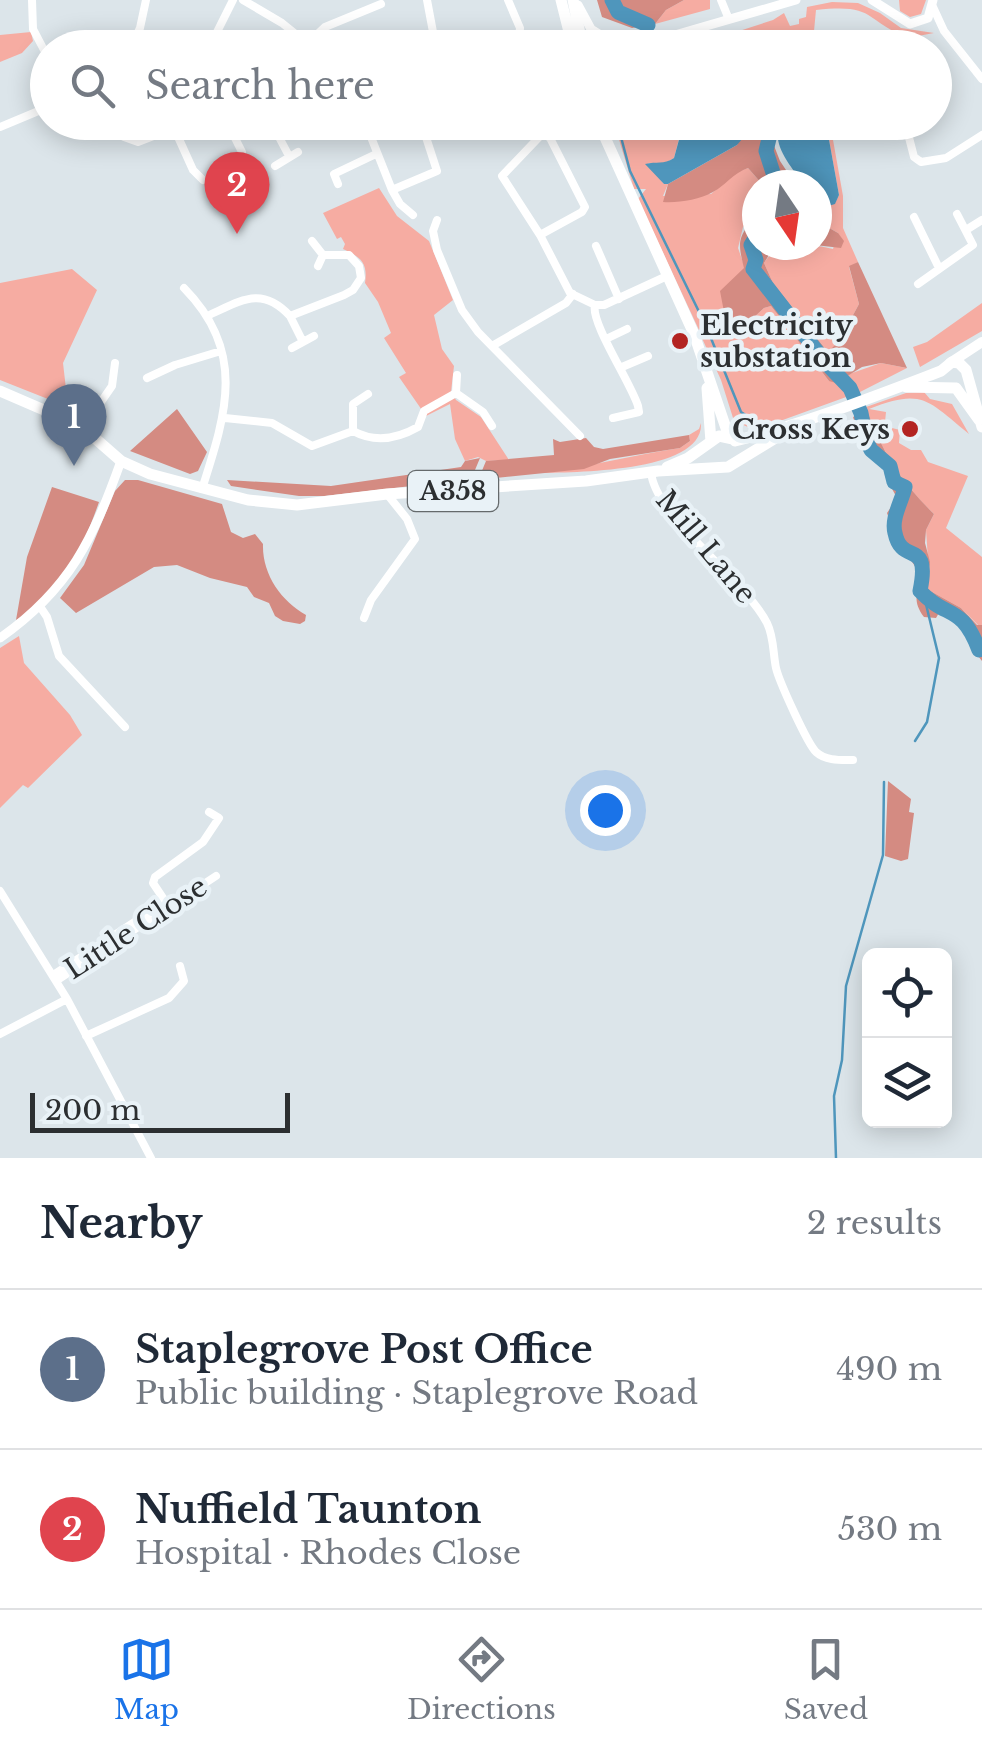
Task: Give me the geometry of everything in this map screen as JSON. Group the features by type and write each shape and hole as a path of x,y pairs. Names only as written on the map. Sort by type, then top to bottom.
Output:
{"main road":[{"path":"561,0 568,30"},
{"path":"575,0 582,30"},
{"path":"606,140 694,334 706,379 740,450 738,460"},
{"path":"610,140 614,158"},
{"path":"981,343 945,367 942,380 981,423"},
{"path":"951,387 966,374 981,343"},
{"path":"945,367 959,363 981,423"},
{"name":"A358","path":"655,471 719,436 732,439 795,426 945,367"},
{"path":"706,379 708,457 716,466"},
{"name":"A358","path":"902,387 951,387"},
{"name":"A358","path":"0,390 83,428 121,461 202,490 296,505 388,494 586,481 655,471 728,468 795,426"}],"street":[{"path":"32,0 34,30"},
{"path":"139,30 146,0"},
{"path":"218,30 233,0"},
{"path":"243,0 288,30"},
{"path":"508,0 518,30"},
{"path":"575,0 592,30"},
{"path":"722,0 728,18"},
{"path":"686,30 796,0"},
{"path":"872,0 903,22 923,22 942,30"},
{"path":"891,0 894,13"},
{"path":"923,22 933,3"},
{"path":"933,3 944,30"},
{"path":"322,30 382,4"},
{"path":"432,4 434,30"},
{"path":"371,8 375,18"},
{"path":"518,22 528,18"},
{"path":"952,40 981,74"},
{"path":"0,127 30,114"},
{"path":"910,140 914,156 921,162 946,158 982,134"},
{"path":"179,140 193,170 203,180"},
{"path":"236,140 242,152"},
{"path":"274,166 293,154 283,140"},
{"path":"371,140 392,190 413,215"},
{"path":"392,190 438,171 430,140"},
{"path":"533,140 502,176 573,294 595,305 619,299 667,276"},
{"path":"540,235 586,207 551,140"},
{"path":"338,184 332,170 376,154"},
{"path":"184,176 193,170"},
{"path":"918,284 971,248 972,241 957,214"},
{"path":"914,217 939,268"},
{"path":"437,220 433,231 449,286 462,310 580,436"},
{"path":"966,230 982,220"},
{"path":"312,241 323,255"},
{"path":"596,246 619,299"},
{"path":"318,266 323,255"},
{"path":"290,316 344,295 357,285 362,274 355,260 349,255 323,255"},
{"path":"184,288 208,316 228,381 225,418 202,490"},
{"path":"492,346 566,303 573,294"},
{"path":"208,316 264,297 290,316 303,342"},
{"path":"595,305 594,318 622,368 639,412"},
{"path":"606,339 627,328"},
{"path":"292,348 314,336"},
{"path":"147,378 221,350"},
{"path":"622,368 648,356"},
{"path":"83,428 112,386 115,363"},
{"path":"166,368 172,378"},
{"path":"456,393 457,375"},
{"path":"225,418 272,423 312,446 353,431 377,438 408,433 418,427 424,411 456,393"},
{"path":"456,393 483,412 492,426"},
{"path":"353,431 349,402 368,394"},
{"path":"483,412 493,406"},
{"path":"614,418 652,412"},
{"path":"562,437 571,429"},
{"path":"0,638 41,608 73,570 121,461"},
{"name":"Mill Lane","path":"655,471 654,486 673,513 736,581 768,626 777,673 816,752 829,759 852,760"},
{"path":"364,618 371,600 415,540 407,519 388,494"},
{"path":"41,608 51,626 58,656 125,727"},
{"path":"54,978 162,904 154,877 203,842 219,818 209,812"},
{"name":"Little Close","path":"54,978 216,876"},
{"path":"0,892 67,998 152,1158"},
{"path":"86,1036 170,998 184,981 180,966"},
{"path":"0,1034 67,998"}],"shaded area":[{"path":"597,0 684,0 666,10 655,24 632,28 602,17"},
{"path":"684,0 710,0 710,9 655,24 666,10"},
{"path":"899,0 926,0 921,14 910,17 900,11"},
{"path":"832,2 858,3 901,28 914,30 891,30 859,11 835,9 816,10 814,30 742,30 784,13 790,26 799,24 799,19 806,17 807,7"},
{"path":"30,32 30,44 22,53 0,62 0,35"},
{"path":"619,140 679,140 674,158 664,164 648,163 668,184 663,196 711,194 742,170 742,231 738,248 745,268 751,320 771,306 829,381 881,363 907,368 860,392 755,430 734,421 701,336 705,330 699,330 638,199 646,189 634,189"},
{"path":"740,140 772,140 786,170 748,168 707,195 675,202 663,202 668,184"},
{"path":"829,140 833,140 843,196 843,228 858,262 849,267 859,304 829,353 773,283 764,263 832,260 838,233 832,230 839,195"},
{"path":"379,188 397,216 429,241 453,300 434,315 442,349 454,366 451,392 481,417 509,460 486,461 478,457 465,461 455,439 450,404 426,416 399,377 406,373 384,338 391,333 365,283 364,266 359,258 343,249 345,244 341,237 337,239 323,213"},
{"path":"832,230 844,241 841,248 832,247"},
{"path":"742,260 766,260 773,283 828,352 839,341 859,304 849,266 858,262 907,368 881,363 862,367 836,383 829,381 771,306 751,320 734,325 725,317 720,291 744,268"},
{"path":"72,269 97,290 63,363 66,389 58,403 0,380 0,283"},
{"path":"982,303 982,331 920,367 913,347 927,342"},
{"path":"924,392 930,399 952,404 969,434 924,401 902,399 869,409 886,412 885,422 900,430 899,443 911,450 921,450 928,462 968,476 946,528 982,557 982,625 925,588 929,574 926,530 934,514 893,465 866,407 906,393"},
{"path":"177,409 207,452 198,471 190,474 130,451"},
{"path":"867,410 894,466 934,514 926,530 930,562 925,588 982,625 982,661 962,626 940,611 936,618 924,617 920,610 917,571 897,544 887,513 897,498 885,476 884,465 865,443 853,417"},
{"path":"701,423 696,439 682,452 660,461 605,470 537,473 680,448 690,441 689,435"},
{"path":"689,435 690,441 680,448 610,459 584,469 467,481 481,473 486,461 554,455 553,439 560,442 586,438 594,447 603,449"},
{"path":"480,458 475,470 455,481 324,496 231,486 227,480 331,486 461,467 465,461"},
{"path":"125,480 138,480 222,504 231,532 243,538 255,534 263,544 266,566 275,586 306,615 305,621 283,621 275,616 269,603 254,597 247,587 177,565 154,567 76,613 60,598 84,565 115,491"},
{"path":"52,487 99,502 78,553 58,585 32,611 16,620 27,557"},
{"path":"19,636 24,663 70,715 82,735 28,788 23,785 0,808 0,648"},
{"path":"888,781 911,799 909,812 914,813 908,859 901,861 885,856"}],"water":[{"path":"679,140 741,140 668,184 645,164 674,158"},
{"path":"778,140 829,140 839,195 835,204 832,205 832,170 793,170"}],"waterway":[{"path":"612,0 618,12 648,25"},
{"path":"622,140 630,171 706,326 741,412 764,427"},
{"path":"769,140 766,151 772,170"},
{"path":"756,260 753,269 850,388 871,450 890,466 894,482 905,487 894,527 903,549 922,564 920,591 960,618 979,650 982,649"},
{"path":"915,741 927,722 939,658 924,596"},
{"path":"836,1158 834,1096 842,1060 846,986 883,855 884,782"}],"place":[{"name":"Nuffield Taunton","path":"237,234"},
{"name":"Electricity substation","path":"680,341"},
{"name":"Cross Keys","path":"910,429"},
{"name":"Staplegrove Post Office","path":"74,466"}]}
